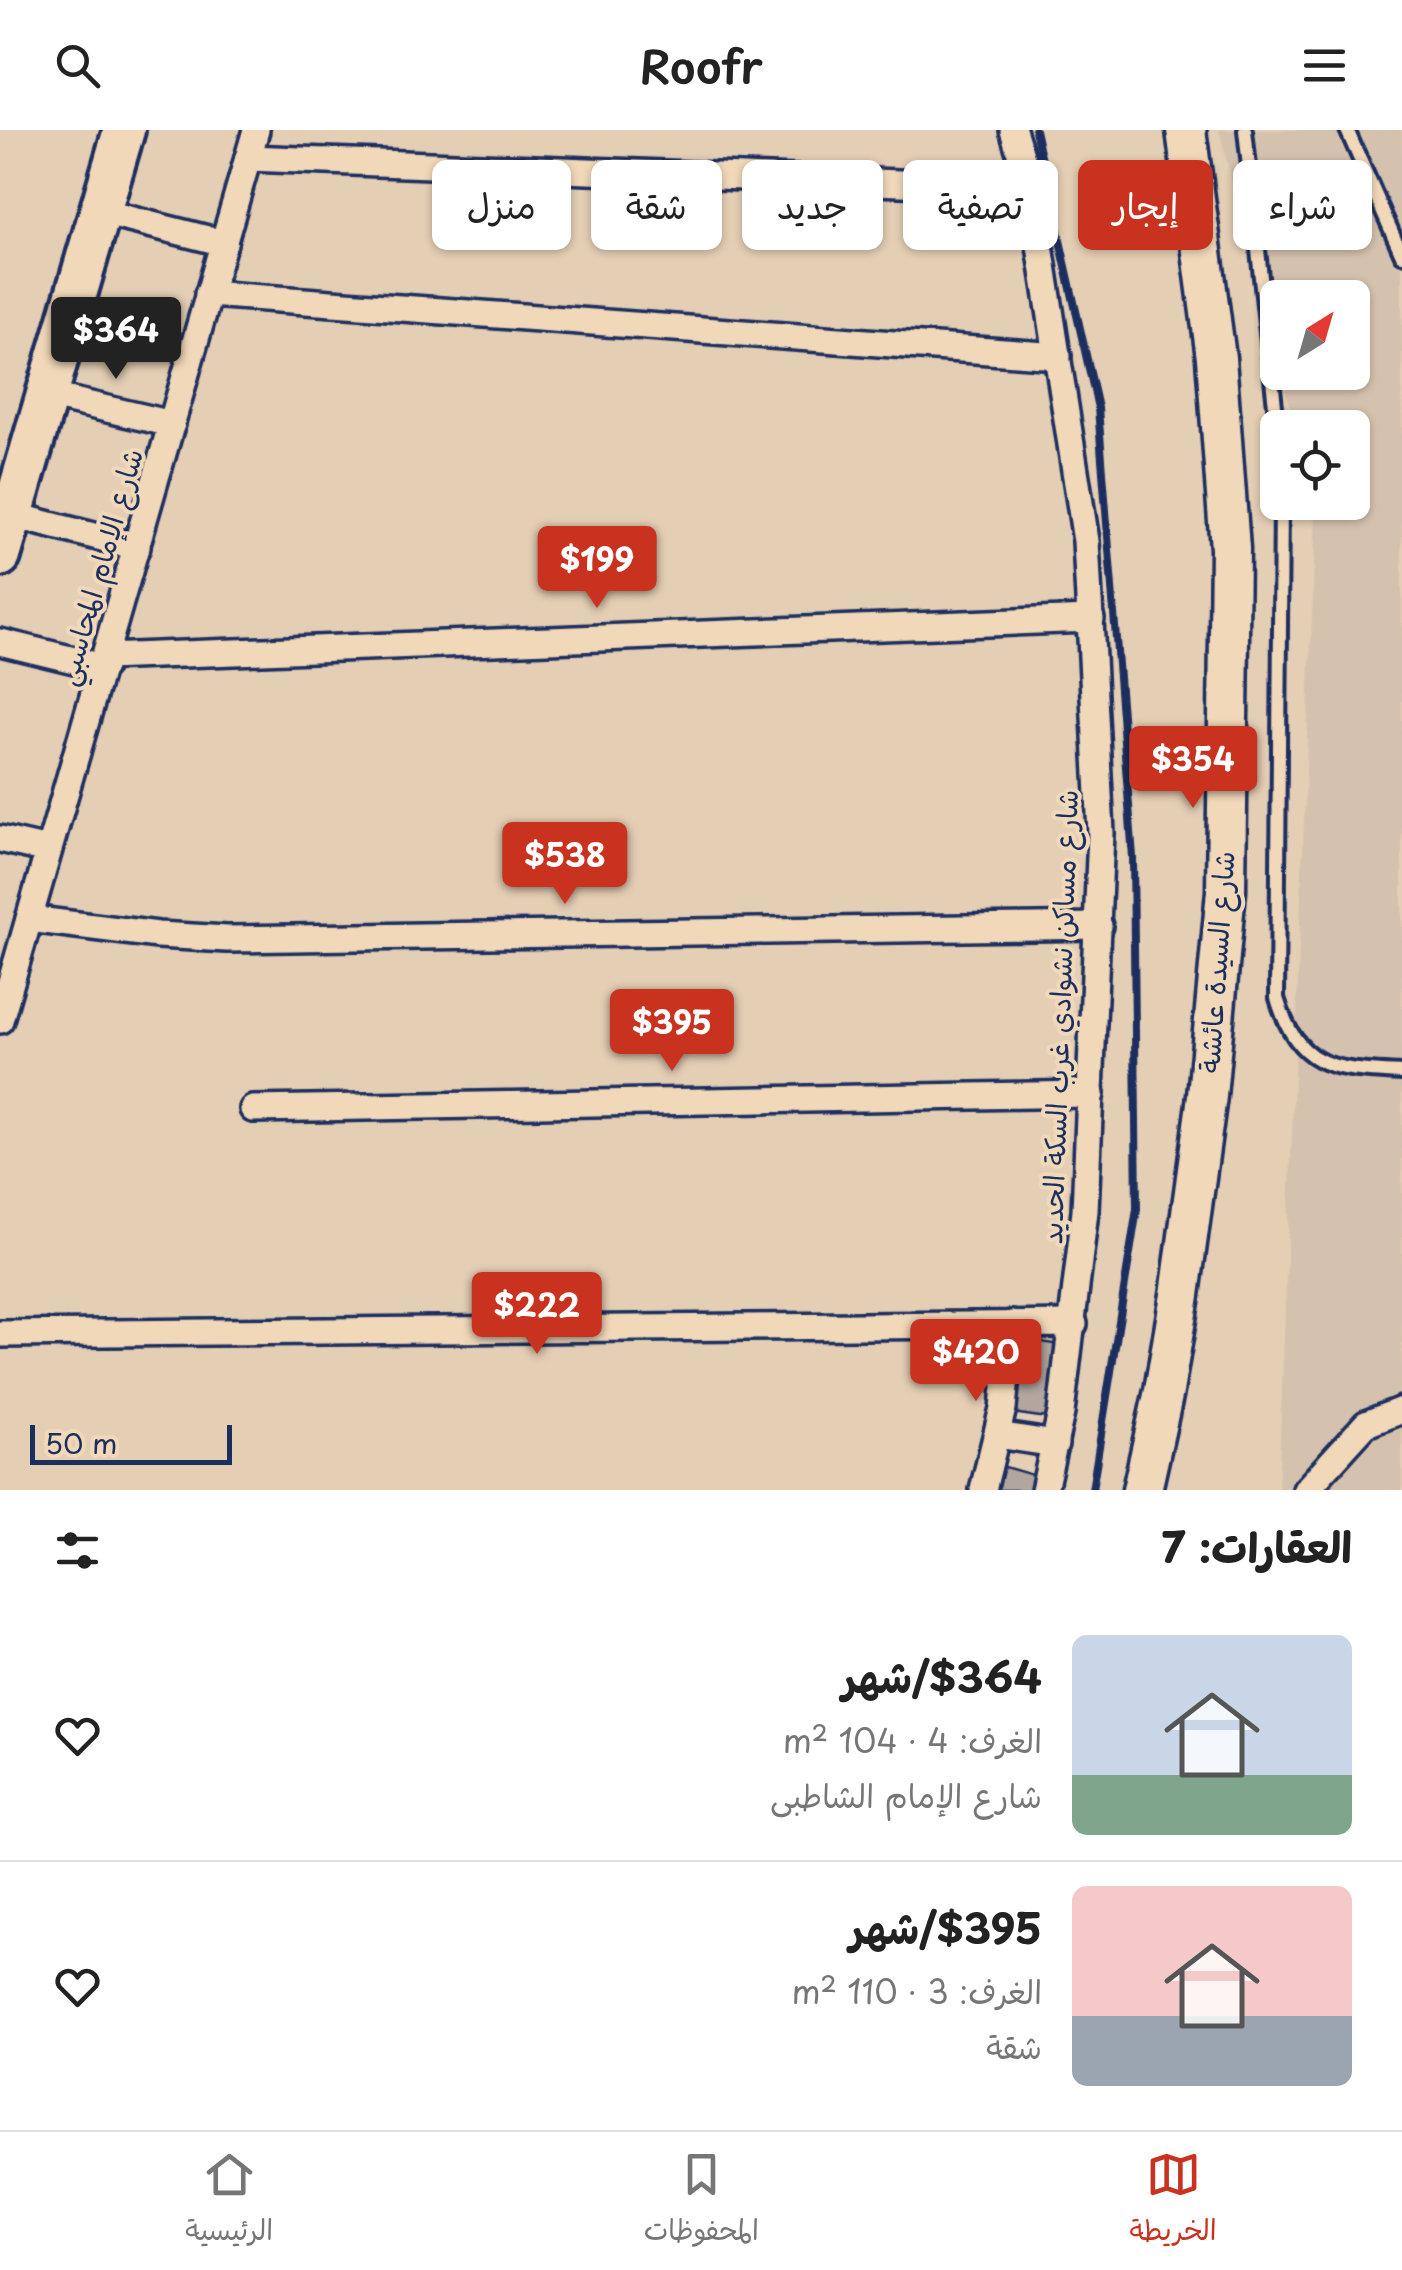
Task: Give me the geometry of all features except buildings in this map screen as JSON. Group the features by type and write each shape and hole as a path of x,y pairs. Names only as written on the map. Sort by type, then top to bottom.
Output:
{"main road":[{"path":"0,556 124,130"}],"street":[{"name":"شارع الإمام المحاسبي","path":"0,1020 256,130"},
{"name":"شارع مساكن نشوادي غرب السكة الحديد","path":"1014,130 1023,160"},
{"name":"شارع السيدة عائشة","path":"1142,1490 1180,1295 1207,1096 1226,891 1230,549 1216,358 1196,183 1186,130"},
{"path":"248,158 903,183"},
{"path":"101,212 224,243"},
{"name":"شارع مساكن نشوادي غرب السكة الحديد","path":"1041,250 1086,541 1102,833 1085,1211 1074,1324 1044,1490"},
{"path":"208,294 1058,356"},
{"path":"48,395 172,424"},
{"path":"12,515 137,547"},
{"path":"0,642 104,662 1091,619"},
{"path":"0,840 48,850"},
{"path":"29,919 227,939 1099,926"},
{"path":"254,1108 1090,1094"},
{"path":"982,1490 1008,1376 1011,1324"},
{"path":"0,1334 1074,1324"},
{"path":"1306,1490 1366,1424 1402,1410"},
{"path":"997,1435 1055,1444"}],"lane":[{"path":"1245,130 1275,410"},
{"path":"1347,130 1402,255"},
{"path":"1281,520 1277,998 1286,1028 1304,1050 1324,1064 1402,1074"}],"shaded area":[{"path":"1219,130 1402,130 1402,1490 1278,1490 1316,520 1370,520 1370,410 1291,410 1285,390 1370,390 1370,280 1260,280 1260,293 1249,250 1372,250 1372,160 1233,160 1233,186"}],"railway":[{"path":"1035,130 1098,408 1133,857 1137,1209 1092,1490"}]}
